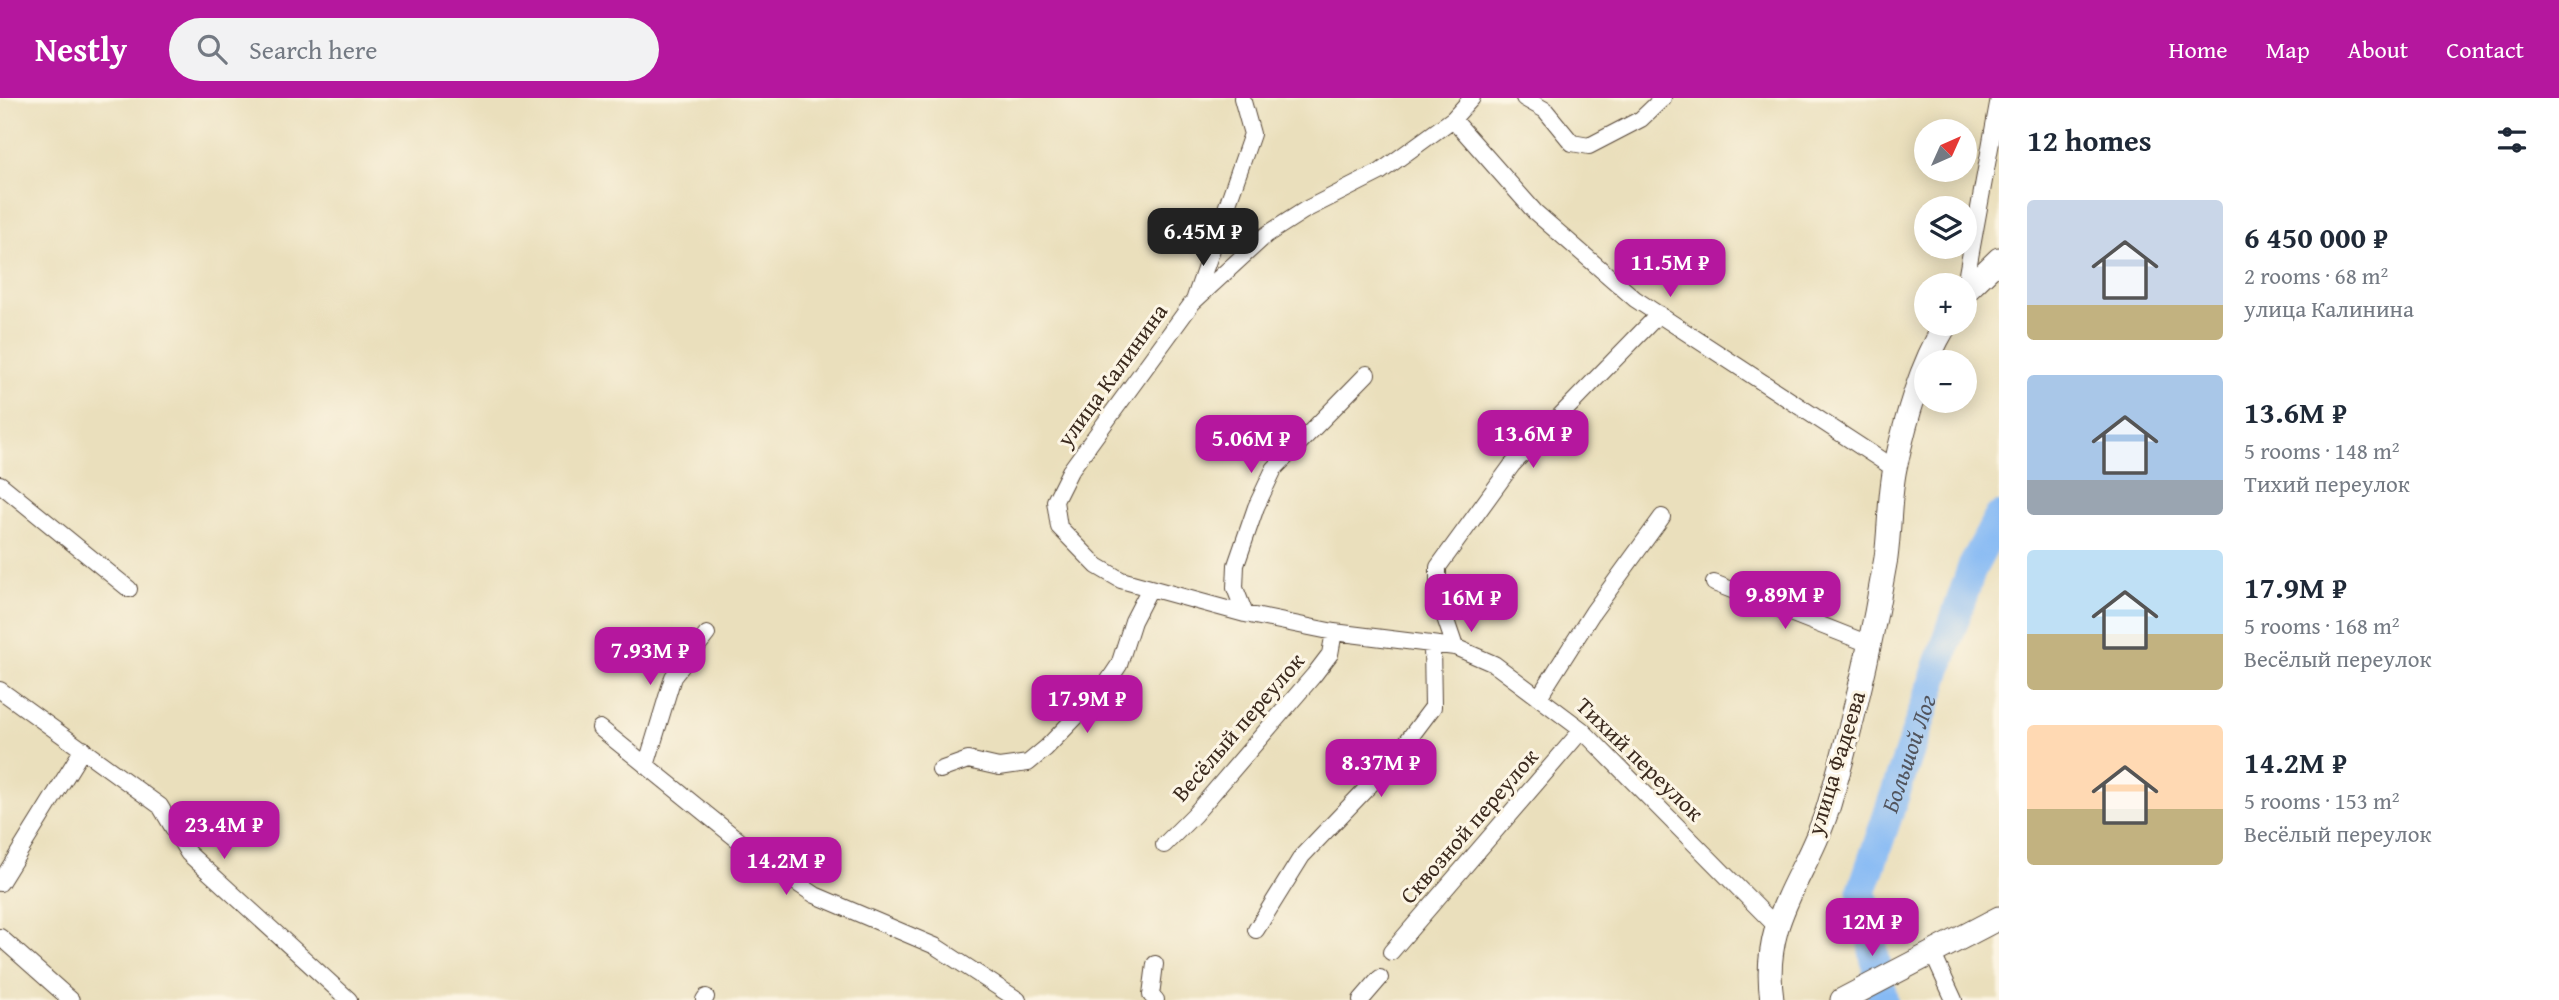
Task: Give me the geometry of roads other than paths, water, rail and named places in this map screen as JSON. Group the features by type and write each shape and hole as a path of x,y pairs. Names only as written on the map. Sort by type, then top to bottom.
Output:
{"street":[{"path":"1193,302 1252,134 1242,98"},
{"name":"улица Калинина","path":"1059,527 1055,501 1070,471 1193,302 1266,235 1306,210 1380,172 1453,119 1472,98"},
{"path":"1524,98 1545,110 1572,143 1589,146 1641,119 1664,98"},
{"path":"1967,273 1999,98"},
{"path":"1453,119 1535,212 1585,258 1659,314 1895,469"},
{"path":"1977,280 1999,259"},
{"path":"1455,648 1438,597 1438,567 1512,465 1659,314"},
{"name":"улица Фадеева","path":"1772,1000 1768,961 1776,926 1827,812 1851,730 1886,557 1895,469 1927,355 1939,336"},
{"path":"1245,614 1235,588 1236,565 1256,507 1274,469 1367,374"},
{"path":"0,484 129,589"},
{"path":"1539,697 1593,612 1662,517"},
{"name":"Тихий переулок","path":"1059,527 1097,566 1149,590 1245,614 1334,632 1455,648 1494,664 1582,730 1776,926"},
{"path":"1714,583 1868,645"},
{"path":"940,770 968,760 999,767 1027,762 1046,748 1103,689 1119,665 1133,621 1149,590"},
{"name":"Весёлый переулок","path":"1164,845 1194,815 1307,685 1330,654 1334,632"},
{"path":"646,766 673,677 707,634"},
{"path":"1256,930 1302,856 1390,764 1433,707 1432,645"},
{"path":"0,691 160,806 188,853 349,1000"},
{"path":"600,729 764,861 815,895 936,946 1018,1000"},
{"name":"Сквозной переулок","path":"1391,952 1582,730"},
{"path":"0,883 83,749"},
{"path":"1846,997 1999,918"},
{"path":"0,937 71,1000"},
{"path":"1922,957 1954,1000"},
{"path":"1155,964 1151,995 1156,1000"},
{"path":"1361,1000 1380,978"}],"waterway":[{"name":"Большой Лог","path":"1883,1000 1862,891 1972,568 1999,517"}]}
